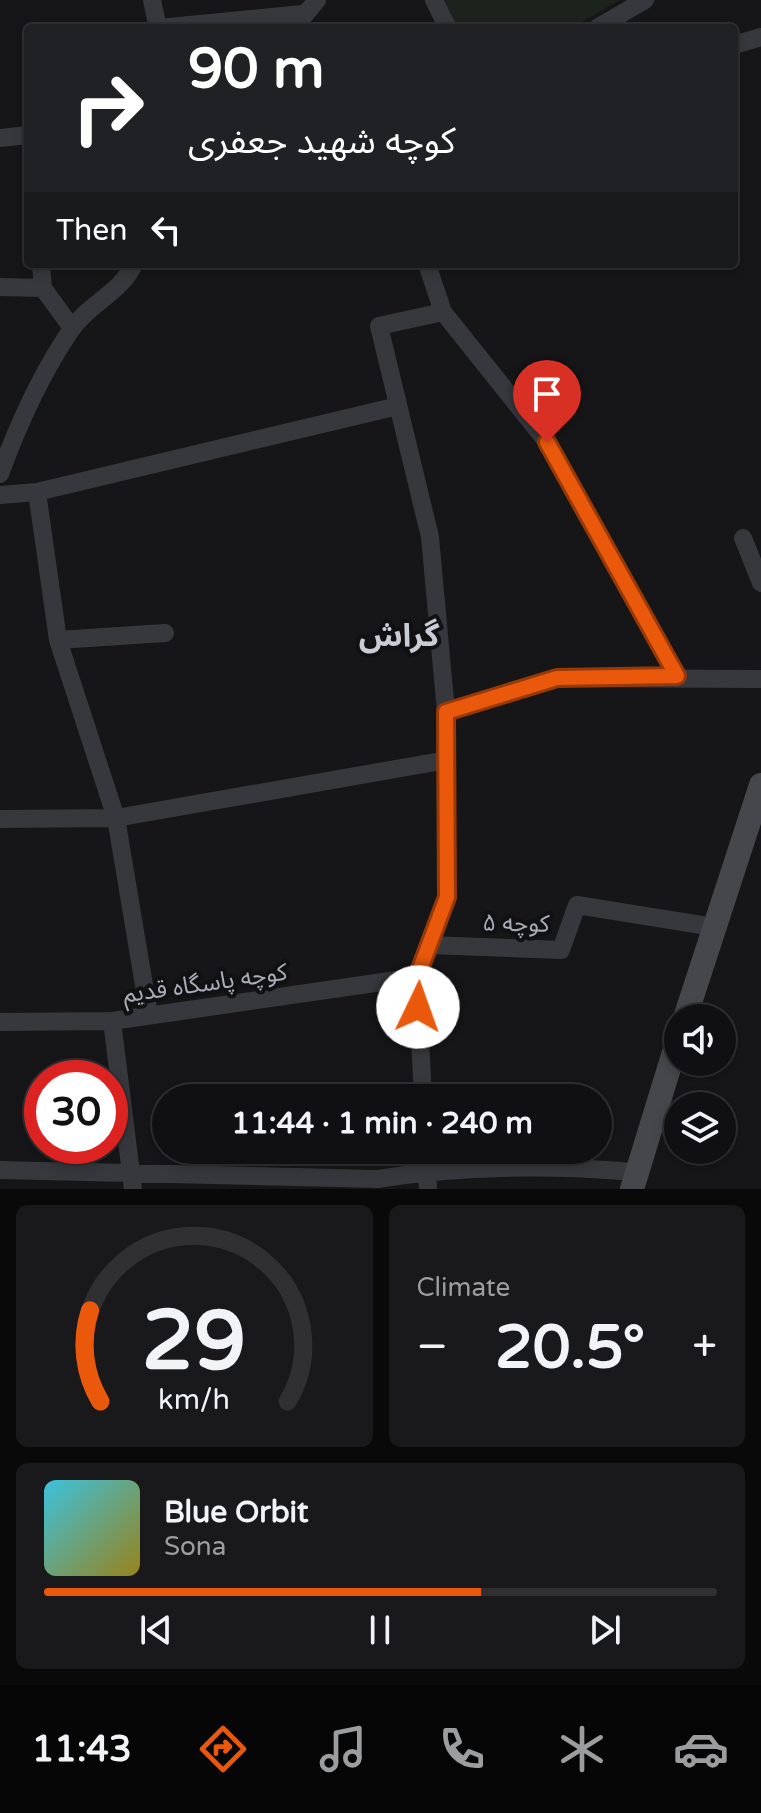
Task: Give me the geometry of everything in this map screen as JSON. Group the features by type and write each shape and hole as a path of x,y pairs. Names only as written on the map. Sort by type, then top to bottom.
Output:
{"street":[{"path":"152,0 158,24"},
{"path":"238,24 298,21 317,0"},
{"path":"434,0 446,24"},
{"path":"604,24 645,0"},
{"path":"738,44 761,37"},
{"path":"0,138 24,135"},
{"path":"41,268 43,288 72,328"},
{"path":"0,474 8,432 72,328 127,278 132,268"},
{"path":"428,268 443,312 547,442 677,676"},
{"path":"0,287 43,288"},
{"path":"422,1084 417,977 447,897 446,712 430,537 379,326 443,312"},
{"path":"0,495 37,492 398,406"},
{"path":"37,492 58,640 116,818 149,1015"},
{"path":"743,538 761,583"},
{"path":"58,640 165,633"},
{"path":"446,712 557,678 677,676 761,679"},
{"path":"0,819 116,818 447,760"},
{"path":"689,1004 714,927 756,820 761,785"},
{"name":"کوچه ۵","path":"429,945 561,950 577,905 714,927"},
{"name":"کوچه پاسگاه قدیم","path":"0,1022 112,1021 417,977"},
{"path":"112,1021 133,1181"},
{"path":"0,1170 133,1181 373,1184 561,1166 634,1180 666,1076"}],"shaded area":[{"path":"445,0 620,0 578,24 456,24"}],"district":[{"name":"گراش","path":"399,635"}],"route":[{"path":"418,1007 417,977 447,897 446,712 557,678 677,676 547,442"}]}
